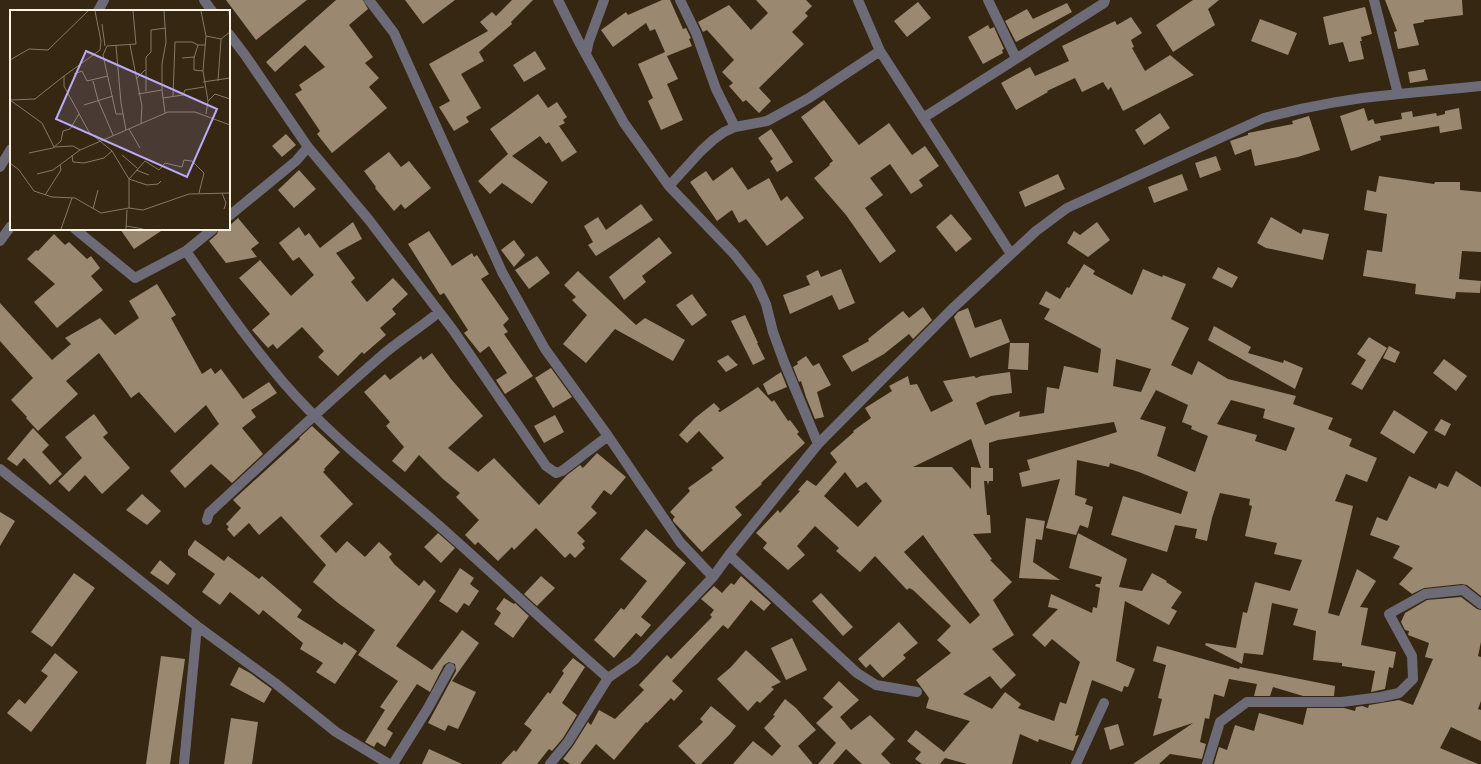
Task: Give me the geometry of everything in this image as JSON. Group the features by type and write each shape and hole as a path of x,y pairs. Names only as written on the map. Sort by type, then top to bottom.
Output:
{"street":[{"path":"99,10 104,0"},
{"path":"204,0 211,10"},
{"path":"369,0 394,33 502,272 545,348 608,436 680,542 713,577"},
{"path":"558,0 624,123 669,186 734,254 756,282 766,304 773,332 784,362 818,444"},
{"path":"586,54 589,41 604,0"},
{"path":"680,0 696,33 716,89 735,127"},
{"path":"858,0 880,51 1011,254"},
{"path":"988,0 1016,58"},
{"path":"923,118 1104,2 1104,0"},
{"path":"1374,0 1398,94"},
{"path":"230,35 308,147 369,220 439,312 546,466 551,471 556,473 562,471 608,436"},
{"path":"669,186 713,140 724,132 735,127 767,121 809,98 880,51"},
{"path":"550,764 568,742 608,678 634,660 713,577 818,444 952,309 1036,231 1067,208 1264,118 1330,104 1398,94 1481,86"},
{"path":"230,215 296,161 308,147"},
{"path":"0,167 10,151"},
{"path":"0,241 10,227"},
{"path":"76,230 135,278 186,251 211,230"},
{"path":"186,251 245,334 284,383 314,416 444,530 514,595 608,678"},
{"path":"207,520 209,514 314,416 381,357 439,312"},
{"path":"0,469 197,626 275,683 336,732 389,764"},
{"path":"729,555 856,673 876,685 917,692"},
{"path":"1206,764 1220,722 1246,702 1342,702 1381,697 1398,693 1413,679 1412,656 1389,614 1425,594 1462,590 1481,604"},
{"path":"184,764 197,626"},
{"path":"393,764 428,708 450,668"},
{"path":"1076,764 1104,703"}],"building":[{"path":"226,0 307,0 256,40"},
{"path":"336,0 363,0 368,9 349,25 373,57 365,63 379,78 369,87 387,108 332,153 317,134 320,131 295,94 302,90 299,85 325,67 305,45 275,72 266,62"},
{"path":"405,0 455,0 423,24"},
{"path":"512,0 533,0 511,22 512,24 479,52 484,61 461,74 481,108 466,117 469,122 454,131 439,107 450,101 429,64 488,31 480,22 492,12 496,16"},
{"path":"662,0 670,0 683,29 686,28 691,38 689,39 692,46 667,56 678,79 667,84 683,120 661,130 648,101 653,98 638,64 665,52 655,29 650,31 646,23 613,47 601,30 626,12 628,15"},
{"path":"756,0 806,0 812,6 805,13 808,16 792,32 804,44 759,88 771,101 759,113 746,100 743,102 729,86 733,83 722,72 734,60 707,30 703,32 698,22 729,5 751,30 768,13"},
{"path":"1193,0 1219,0 1208,9 1215,25 1173,52 1156,25"},
{"path":"1385,0 1462,0 1463,15 1424,20 1424,22 1413,24 1419,45 1398,49 1394,32 1397,31"},
{"path":"918,2 931,18 907,37 894,21"},
{"path":"1067,3 1072,12 1016,42 1005,21 1027,9 1033,19"},
{"path":"1365,7 1372,34 1361,37 1362,41 1360,41 1364,59 1349,62 1343,42 1329,45 1323,17"},
{"path":"1131,17 1142,33 1131,40 1134,47 1132,48 1145,71 1170,55 1194,75 1123,111 1111,87 1108,90 1103,82 1082,92 1075,78 1047,91 1048,92 1016,110 1001,83 1030,67 1035,76 1069,61 1062,46 1115,21 1117,25"},
{"path":"1260,19 1297,33 1288,55 1251,41"},
{"path":"988,25 990,29 994,27 1004,49 1002,50 1003,53 983,64 968,37"},
{"path":"535,51 546,69 524,82 513,65"},
{"path":"1425,69 1428,80 1410,83 1408,72"},
{"path":"538,94 548,108 557,102 567,117 563,120 565,123 559,126 577,152 562,162 549,142 546,144 540,136 512,156 548,182 532,204 502,183 490,194 478,181 508,154 490,129"},
{"path":"824,100 859,145 889,123 912,155 925,146 939,166 919,180 923,186 911,194 890,164 870,178 883,195 865,208 896,251 880,263 846,215 814,178 833,161 801,117"},
{"path":"1364,108 1368,121 1373,119 1375,124 1402,119 1401,113 1412,111 1413,117 1436,113 1437,116 1445,114 1445,111 1459,108 1462,129 1440,133 1439,126 1380,136 1381,140 1351,151 1340,116"},
{"path":"1160,113 1170,128 1144,145 1135,130"},
{"path":"1309,116 1320,150 1298,157 1255,166 1251,149 1235,155 1230,141 1248,135 1248,133 1293,124 1292,121"},
{"path":"771,129 793,162 777,172 770,161 773,159 758,138"},
{"path":"286,134 296,145 282,157 272,146"},
{"path":"389,152 401,167 409,161 431,188 405,209 401,204 394,211 375,188 376,187 364,171"},
{"path":"1216,156 1221,170 1200,178 1195,163"},
{"path":"732,167 748,190 769,178 781,201 787,196 804,218 767,246 746,219 739,223 732,210 717,221 690,182 706,171 713,181"},
{"path":"299,170 316,189 294,208 278,190"},
{"path":"1058,174 1065,189 1025,207 1019,192"},
{"path":"1182,174 1188,190 1154,203 1148,187"},
{"path":"1379,176 1434,184 1435,182 1460,182 1460,190 1481,192 1481,252 1462,251 1459,279 1481,281 1480,293 1456,292 1455,299 1415,294 1416,284 1363,276 1367,250 1382,252 1387,214 1364,210 1367,190 1376,192"},
{"path":"641,204 653,220 596,256 588,245 593,242 584,226 598,217 606,230"},
{"path":"951,214 972,239 956,252 936,227"},
{"path":"1271,217 1301,234 1303,229 1329,234 1323,260 1266,248 1257,243"},
{"path":"238,218 259,243 251,249 257,257 226,263 209,241 217,234 219,230 230,230 230,225"},
{"path":"353,222 362,239 336,253 355,278 351,282 367,302 393,278 408,294 392,309 396,314 380,328 386,335 364,354 362,352 338,376 318,357 324,351 302,327 277,349 273,344 268,348 252,330 270,314 239,278 260,260 291,296 314,275 299,257 293,261 279,243 299,227 305,236 309,233 320,248"},
{"path":"1097,222 1110,240 1088,257 1067,243 1074,231 1080,235"},
{"path":"121,230 162,230 134,249"},
{"path":"429,231 452,266 472,253 474,257 477,255 489,274 481,279 509,319 503,325 508,332 504,334 533,376 505,394 496,380 507,373 489,346 480,353 464,333 468,330 444,293 440,295 408,244"},
{"path":"54,234 65,245 69,242 87,259 91,256 100,268 91,276 103,290 57,328 34,302 55,284 27,259 36,250 38,251"},
{"path":"659,237 672,253 642,276 646,282 624,300 609,277"},
{"path":"514,240 525,255 514,267 501,250"},
{"path":"537,256 550,273 529,289 515,270"},
{"path":"1084,264 1095,271 1093,274 1132,295 1143,269 1162,277 1163,275 1186,284 1171,319 1189,328 1171,365 1192,375 1198,361 1228,379 1296,396 1293,404 1333,418 1328,429 1352,439 1349,446 1377,458 1367,482 1346,474 1335,501 1353,506 1328,613 1339,616 1357,569 1376,581 1360,607 1368,608 1361,645 1396,652 1393,668 1389,667 1385,689 1371,692 1375,671 1342,666 1342,663 1313,660 1316,631 1293,625 1298,609 1272,603 1263,655 1244,653 1242,664 1205,645 1206,643 1236,648 1243,612 1247,613 1255,582 1290,591 1302,560 1274,554 1277,543 1245,536 1252,506 1249,505 1250,499 1220,493 1207,541 1195,538 1197,529 1175,525 1167,552 1111,535 1123,496 1181,514 1188,492 1139,472 1110,463 1109,467 1077,460 1075,495 1087,499 1085,504 1093,507 1088,528 1080,525 1076,535 1046,528 1060,479 1022,487 1019,473 1030,470 1027,460 1117,432 1114,422 998,440 989,443 989,468 993,468 993,481 989,481 988,485 987,481 984,481 987,515 990,515 991,533 973,534 992,559 990,560 1012,582 993,600 1014,635 992,649 1016,675 1001,689 990,676 963,694 992,709 1005,692 1021,704 1018,708 1054,721 1060,702 1066,704 1080,662 1052,639 1045,647 1032,635 1058,609 1048,607 1051,594 1092,613 1093,607 1097,608 1100,588 1095,586 1096,584 1100,584 1102,577 1069,568 1078,533 1127,559 1119,587 1142,591 1152,573 1167,581 1166,582 1182,592 1171,608 1177,611 1169,625 1125,601 1116,661 1135,669 1128,687 1124,686 1122,692 1092,680 1075,736 1079,735 1073,751 1039,739 1038,742 1020,734 1012,764 967,764 945,758 940,764 922,764 915,759 921,752 907,741 916,730 944,752 970,721 926,708 929,698 916,680 951,653 937,640 951,626 913,590 909,588 907,590 875,556 860,572 836,551 839,548 815,526 797,546 805,555 788,570 763,548 767,543 756,533 778,510 780,513 800,491 798,490 807,480 816,486 837,462 830,453 854,432 853,431 871,418 865,408 892,391 889,386 908,376 910,385 917,384 931,412 953,401 943,381 974,376 976,378 1010,372 1012,393 991,396 976,403 985,425 1020,411 1019,417 1044,413 1047,387 1059,389 1064,366 1098,373 1101,349 1044,319 1050,309 1039,304 1046,291 1060,299 1067,287 1069,288","holes":["1116,359 1151,369 1141,392 1113,386","1156,390 1188,405 1182,422 1192,426 1191,429 1208,436 1195,472 1157,456 1166,427 1140,419","1231,400 1265,409 1263,418 1295,428 1286,451 1255,441 1257,435 1217,424","971,439 981,468 971,467 971,489 952,467 913,467","845,472 857,488 866,482 882,501 858,527 824,496","923,535 980,615 970,624 904,552"]},
{"path":"1218,267 1238,277 1232,288 1212,278"},
{"path":"841,269 855,303 839,310 832,295 790,314 783,295 810,285 806,276 818,270 821,277"},
{"path":"578,271 636,325 645,318 685,340 673,361 615,329 586,363 563,344 587,315 572,300 576,297 564,285"},
{"path":"157,284 176,315 171,318 202,374 211,368 215,374 221,369 243,399 269,382 277,393 251,410 256,417 242,428 263,454 232,483 211,464 185,488 170,471 219,424 206,405 175,433 139,392 131,398 99,353 66,381 78,394 38,431 11,400 33,378 0,341 0,303 52,360 71,344 65,338 100,318 115,335 139,318 129,301"},
{"path":"692,294 707,315 692,326 676,305"},
{"path":"923,307 932,320 913,339 909,334 884,354 852,372 842,356 869,341 868,339 903,311 909,318"},
{"path":"968,308 975,328 1001,319 1010,342 970,358 954,317 958,312"},
{"path":"745,315 765,359 753,365 731,321"},
{"path":"1214,326 1251,347 1248,353 1283,363 1284,360 1303,368 1295,389 1208,340"},
{"path":"1369,337 1387,348 1362,390 1351,384 1366,360 1357,354"},
{"path":"1010,343 1029,343 1028,370 1008,369"},
{"path":"1389,346 1400,352 1395,363 1383,358"},
{"path":"432,353 451,379 483,416 448,448 478,472 494,458 539,505 567,475 580,465 583,468 597,453 626,477 611,495 604,490 591,507 597,513 577,533 585,541 582,544 585,548 575,558 570,553 565,558 536,528 514,550 512,547 498,561 478,542 475,545 465,535 479,520 456,497 460,493 443,479 419,455 405,472 392,461 404,447 386,426 390,422 364,392 385,374 390,380 421,356 423,360"},
{"path":"728,355 738,365 726,372 717,361"},
{"path":"806,356 813,366 819,363 831,385 817,392 824,417 815,419 801,381 799,382 793,367 798,364 797,362"},
{"path":"1444,359 1467,376 1456,391 1433,373"},
{"path":"551,368 572,397 553,408 535,378"},
{"path":"781,372 787,387 768,395 763,384"},
{"path":"758,387 772,402 774,400 788,421 790,420 799,432 797,434 805,443 761,483 762,484 735,507 742,515 702,552 673,521 675,517 670,512 690,491 688,488 713,470 711,468 724,458 699,431 687,443 679,435 695,418 714,403 720,409 718,411 720,412"},
{"path":"1394,410 1428,432 1414,454 1380,433"},
{"path":"94,414 108,433 103,437 130,468 102,494 85,475 69,492 58,481 82,458 65,437"},
{"path":"555,415 564,432 544,443 534,426"},
{"path":"1441,419 1451,424 1445,436 1434,430"},
{"path":"312,426 340,452 323,472 353,504 320,536 336,553 347,541 365,557 379,542 392,554 389,557 394,564 419,586 424,580 436,591 396,646 432,670 462,630 479,643 452,681 476,692 458,729 448,725 445,731 428,723 456,671 455,664 449,662 444,665 430,692 417,684 387,729 393,733 385,747 377,742 374,747 365,742 385,710 380,707 398,681 358,655 375,630 338,603 313,582 326,565 281,516 259,535 249,523 234,537 227,529 229,527 226,524 241,508 233,500 300,439 299,438"},
{"path":"33,428 49,445 42,452 62,474 50,485 24,458 17,466 7,459"},
{"path":"1456,471 1481,487 1481,596 1467,585 1462,584 1424,588 1412,594 1399,584 1413,568 1393,558 1400,546 1370,535 1377,517 1387,521 1409,476 1436,489 1439,483 1448,487"},
{"path":"142,494 161,511 147,525 126,510"},
{"path":"0,512 15,521 0,546"},
{"path":"1026,518 1045,521 1042,540 1036,539 1033,562 1060,580 1019,578"},
{"path":"646,529 686,563 641,617 651,625 641,637 636,633 614,658 594,640 621,608 624,610 647,581 620,559"},
{"path":"438,533 455,548 441,563 424,547"},
{"path":"195,540 224,561 228,556 259,579 262,576 302,610 297,617 342,645 344,642 357,651 335,684 316,672 323,663 300,649 303,643 263,610 259,615 230,592 220,605 202,592 215,574 188,555 188,550"},
{"path":"160,560 176,574 168,585 150,573"},
{"path":"460,568 474,578 470,584 479,591 469,606 464,603 457,613 439,601"},
{"path":"74,573 95,588 52,647 31,632"},
{"path":"541,576 555,588 537,606 524,594"},
{"path":"741,576 771,603 764,611 751,600 728,629 723,625 672,681 683,691 674,701 671,698 647,723 646,722 614,760 596,744 580,764 570,764 563,759 588,722 591,725 599,710 615,719 644,690 639,685 667,655 671,659 712,617 710,615 714,610 701,599 714,586 722,593 731,583 734,585"},
{"path":"821,593 853,627 843,636 812,601"},
{"path":"1461,597 1477,609 1481,610 1481,642 1478,656 1481,657 1481,701 1478,709 1481,710 1481,741 1451,727 1440,748 1478,764 1214,764 1219,747 1227,750 1235,725 1254,731 1259,713 1303,725 1307,708 1344,708 1355,711 1356,707 1362,706 1368,708 1369,705 1399,700 1413,705 1433,659 1425,657 1429,643 1408,635 1409,631 1405,630 1401,622 1405,613 1427,600"},
{"path":"504,598 514,604 515,603 529,616 513,638 494,624 501,613 496,609"},
{"path":"899,622 918,643 903,655 906,658 883,678 870,664 866,668 858,659"},
{"path":"792,638 807,670 786,680 771,648"},
{"path":"1157,646 1239,669 1240,667 1335,686 1334,696 1303,696 1273,687 1270,696 1254,696 1257,684 1229,679 1224,697 1214,694 1209,719 1205,718 1200,742 1206,744 1202,759 1170,754 1159,764 1133,764 1193,723 1153,736 1162,699 1158,698 1166,665 1153,661"},
{"path":"746,650 781,682 771,687 774,689 760,703 757,701 748,711 717,679 731,667"},
{"path":"55,653 78,672 31,732 7,713 19,699 25,704 48,676 41,671"},
{"path":"161,656 185,659 170,764 146,764"},
{"path":"573,658 585,667 562,703 577,715 563,738 552,751 549,749 537,764 501,764 514,750 516,752 532,730 524,724 548,692 550,694 564,673 562,671"},
{"path":"239,667 272,689 264,703 230,685"},
{"path":"839,681 859,700 840,717 851,730 870,715 895,739 881,754 891,764 862,764 846,749 833,764 818,764 836,743 816,723 833,707 823,698"},
{"path":"785,699 796,708 816,730 798,746 813,764 733,764 753,741 772,756 781,746 764,728 775,716 773,715"},
{"path":"711,706 736,726 701,764 696,764 678,746 703,722 700,719"},
{"path":"231,718 258,722 252,764 224,764"},
{"path":"1118,724 1124,745 1110,750 1104,728"},
{"path":"429,749 462,764 422,764"}]}
